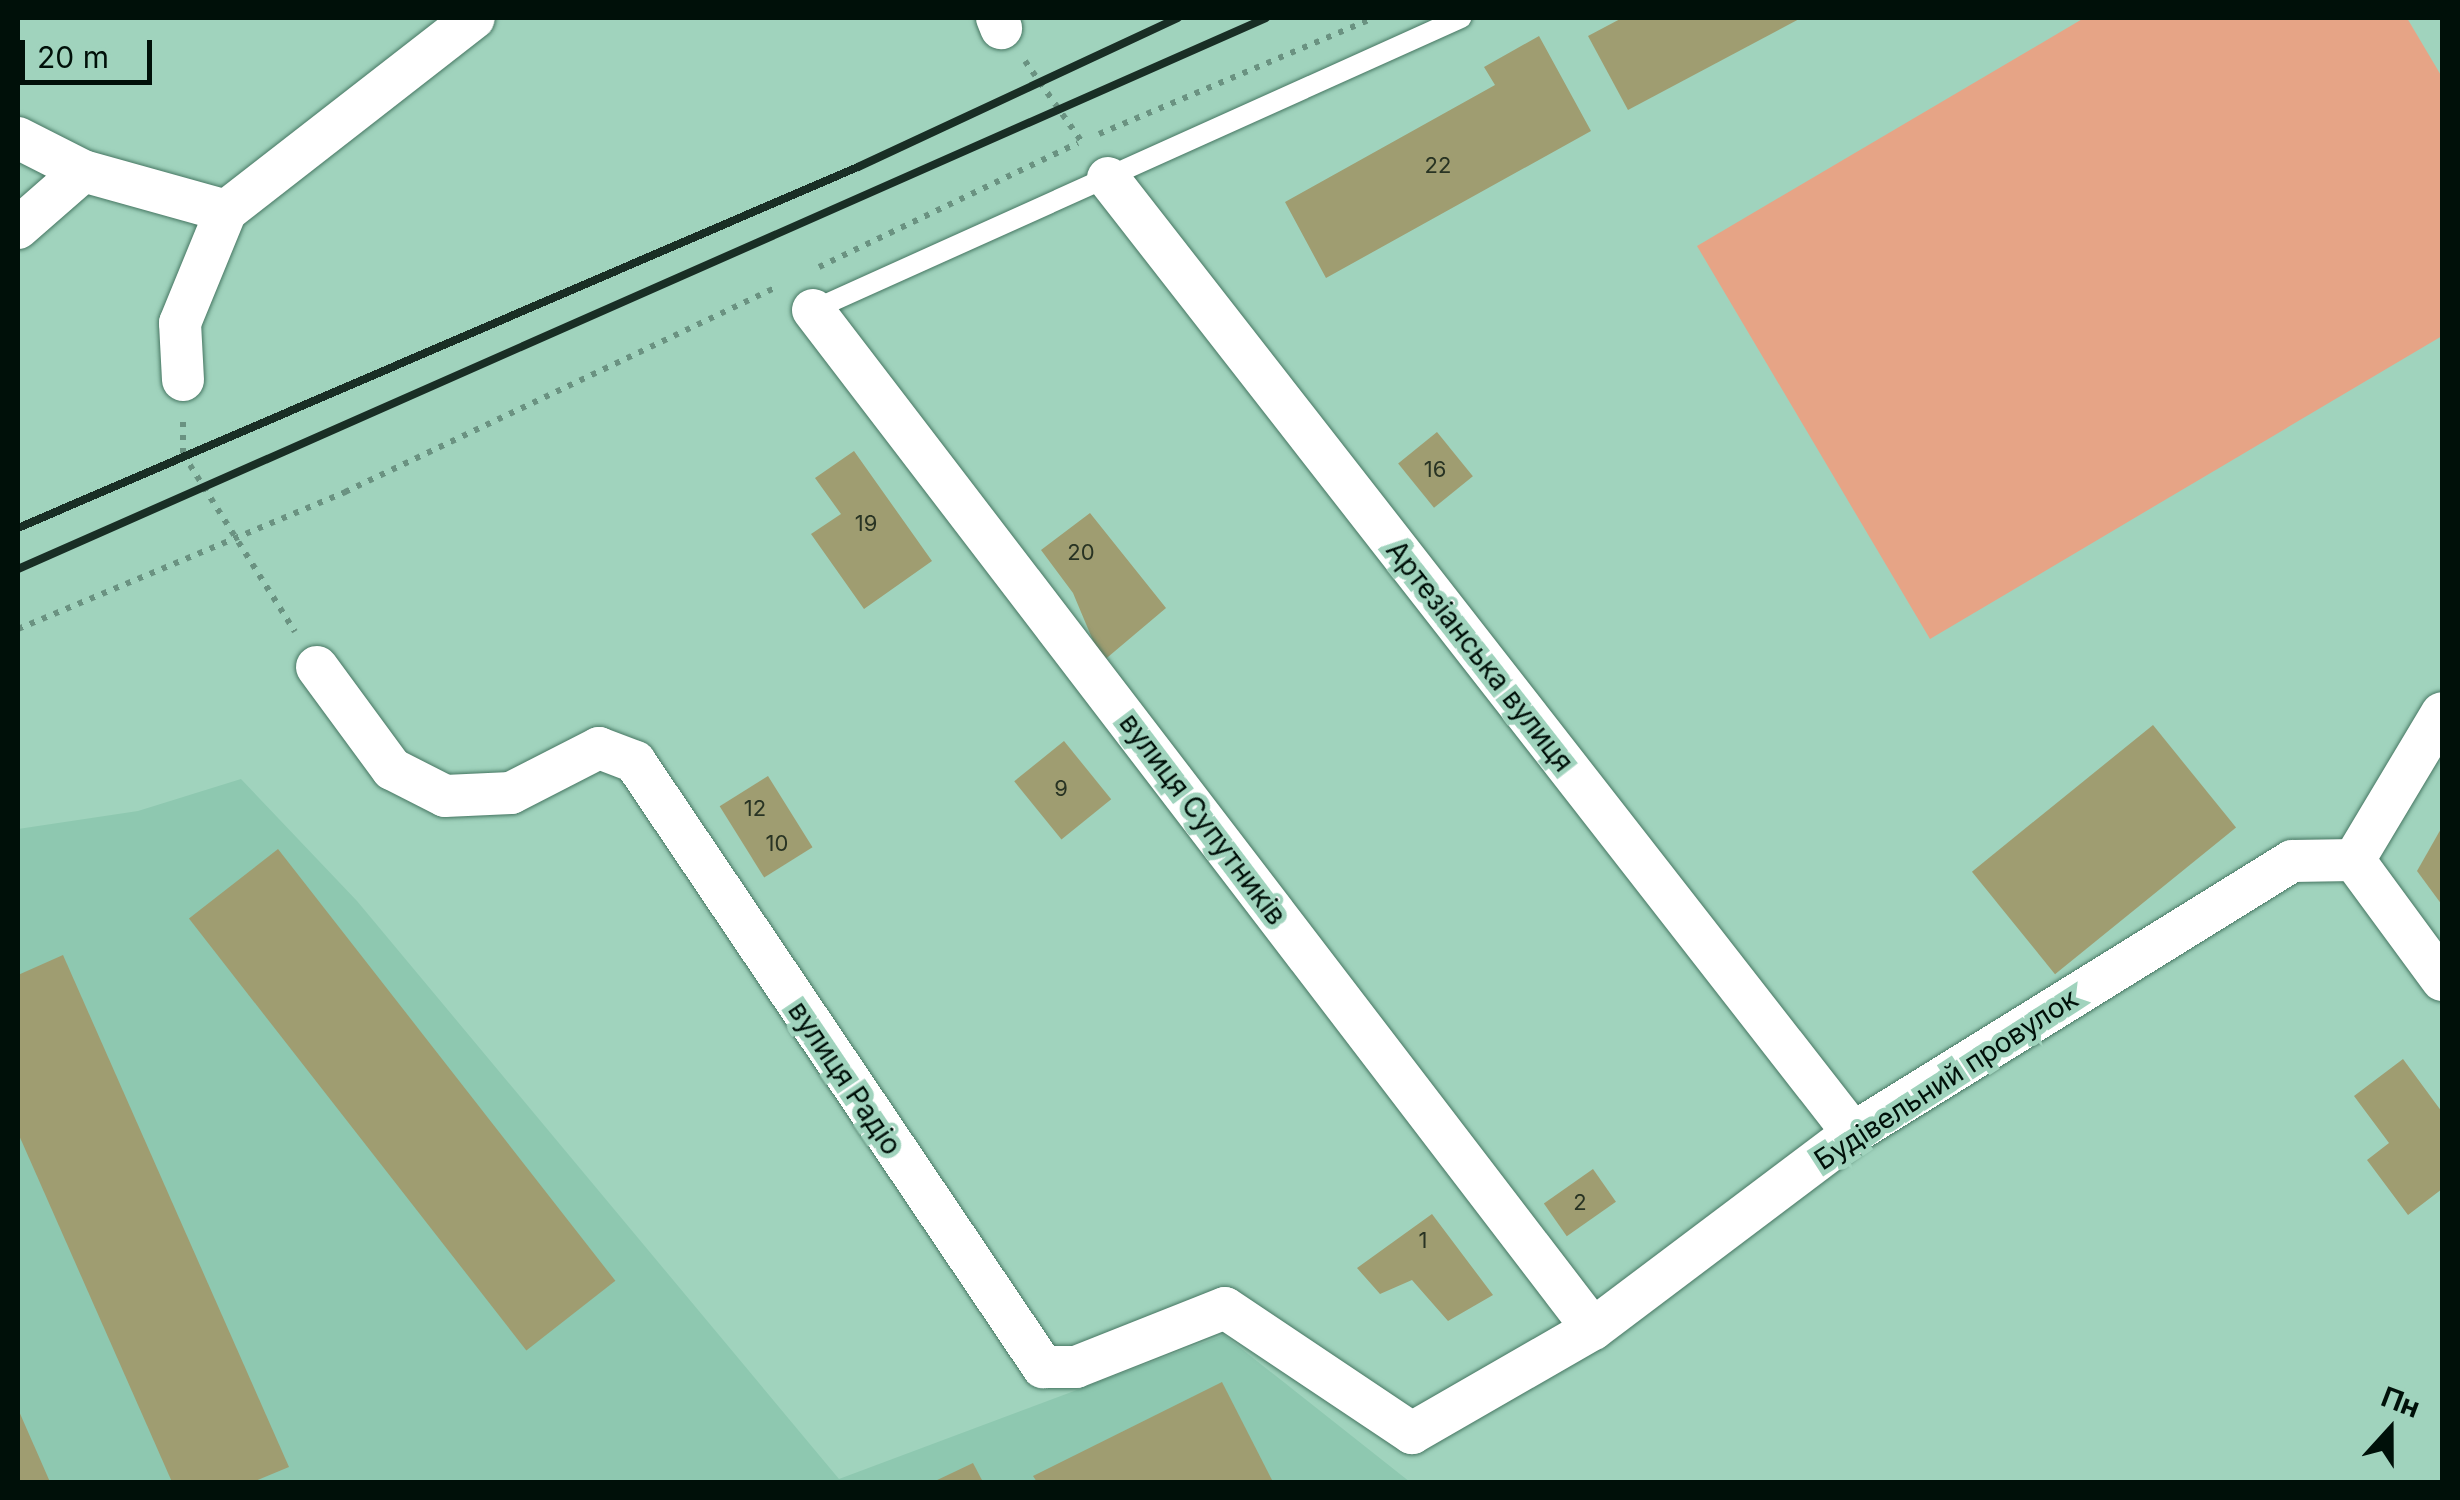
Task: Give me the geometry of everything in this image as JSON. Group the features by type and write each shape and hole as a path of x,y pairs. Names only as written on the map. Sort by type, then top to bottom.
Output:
{"street":[{"path":"183,380 180,323 226,211 474,18"},
{"path":"18,138 83,171 226,211"},
{"path":"18,228 83,171"},
{"name":"Артезіанська вулиця","path":"1108,178 1853,1133"},
{"name":"вулиця Супутників","path":"807,286 1594,1329"},
{"name":"вулиця Радіо","path":"317,667 392,769 445,796 512,793 599,748 635,762 1043,1367 1076,1367 1226,1308 1412,1433"},
{"path":"2442,714 2354,860 2442,980"},
{"name":"Будівельний провулок","path":"1412,1433 1594,1329 1853,1133 2292,861 2354,860"}],"lane":[{"path":"807,286 1108,178 1461,18"}],"path":[{"path":"18,628 237,540 807,286 1082,142 1374,18"},
{"path":"999,23 1108,178"},
{"path":"183,380 183,454 317,667"}],"shaded area":[{"path":"2084,18 2407,18 2442,77 2442,336 1930,639 1697,246"},
{"path":"241,779 357,901 839,1479 1224,1335 1410,1482 18,1482 18,829 138,811"}],"building":[{"path":"1622,18 1801,18 1628,110 1588,36"},
{"path":"1539,36 1591,131 1326,278 1285,202 1495,85 1484,67"},
{"path":"1437,432 1473,476 1434,508 1398,463"},
{"path":"854,451 932,561 864,609 811,534 841,514 815,478"},
{"path":"1090,513 1166,608 1102,662 1073,593 1041,550"},
{"path":"2153,725 2236,828 2055,974 1972,872"},
{"path":"1064,741 1111,799 1061,840 1014,781"},
{"path":"768,776 813,847 764,877 720,806"},
{"path":"2442,827 2442,905 2417,871"},
{"path":"278,849 615,1281 526,1350 189,919"},
{"path":"63,955 289,1467 253,1482 172,1482 18,1133 18,975"},
{"path":"2403,1059 2442,1112 2442,1189 2408,1215 2367,1160 2389,1143 2354,1096"},
{"path":"1593,1169 1616,1202 1567,1236 1544,1203"},
{"path":"1432,1214 1493,1295 1448,1321 1412,1280 1380,1294 1357,1268"},
{"path":"1222,1382 1273,1482 1037,1482 1033,1476"},
{"path":"18,1409 50,1482 18,1482"},
{"path":"973,1463 983,1482 933,1482"}],"railway":[{"path":"18,528 858,167 1178,18"},
{"path":"18,569 1266,18"}]}
